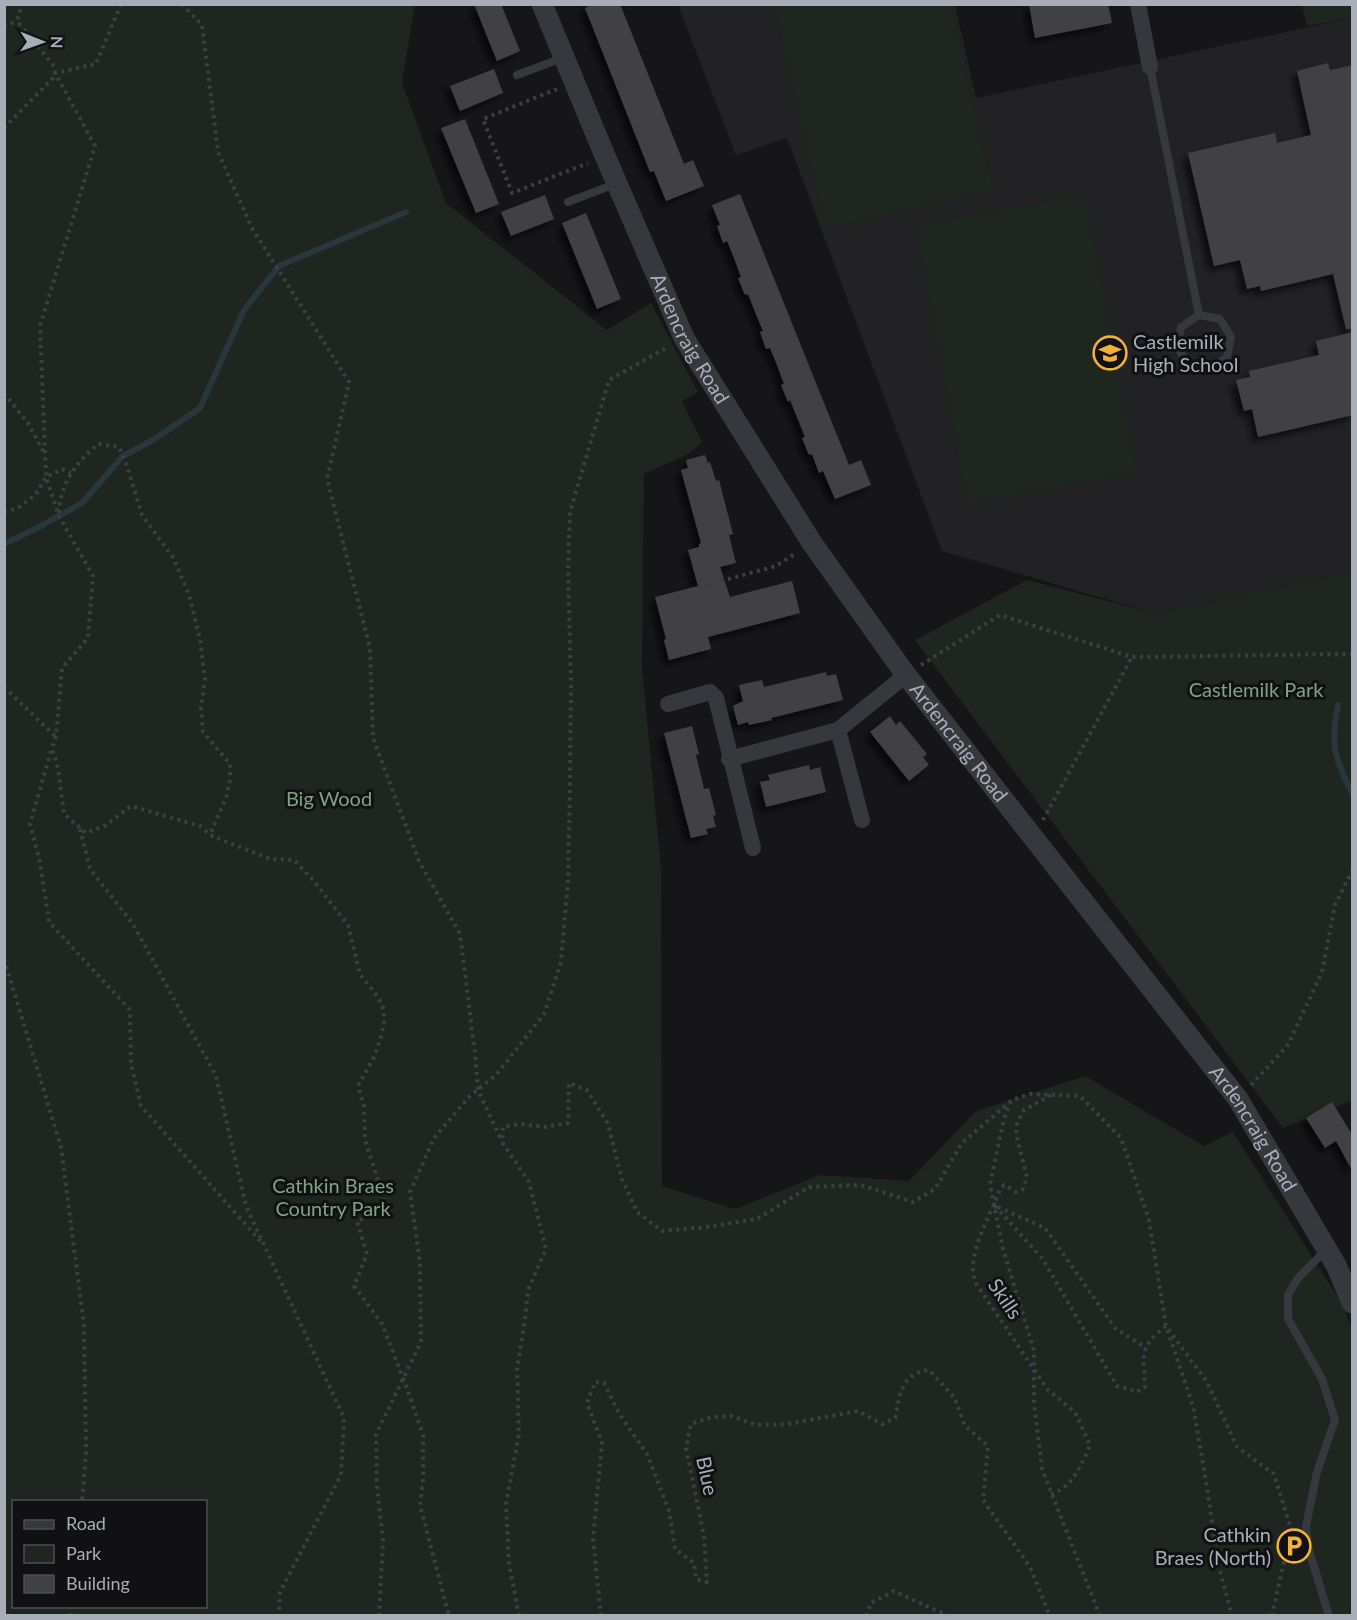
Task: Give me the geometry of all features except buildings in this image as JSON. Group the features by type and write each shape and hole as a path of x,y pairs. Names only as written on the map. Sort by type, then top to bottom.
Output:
{"street":[{"name":"Ardencraig Road","path":"542,4 684,338 812,543 906,675 1238,1099 1327,1250 1353,1303"},
{"path":"1138,4 1150,67"},
{"path":"729,759 838,730 906,675"},
{"path":"668,704 710,692 716,698 729,759 753,848"},
{"path":"838,730 862,820"}],"lane":[{"path":"517,75 565,57"},
{"path":"1150,67 1199,315"},
{"path":"568,202 617,184"},
{"path":"1199,315 1220,319 1231,337 1227,357 1210,369 1189,365 1177,347 1181,327 1199,315"},
{"path":"1327,1250 1298,1278 1288,1295 1288,1319 1322,1379 1335,1420 1317,1472 1306,1526 1308,1542 1329,1616"}],"path":[{"path":"4,27 17,21 22,4"},
{"path":"55,73 96,64 122,4"},
{"path":"182,4 202,25 218,152 252,228 349,382 327,479 370,648 373,738 419,861 460,934 478,1090 502,1142 529,1182 546,1249 528,1290 517,1368 519,1434 506,1504 509,1563 519,1616"},
{"path":"17,21 54,66 55,73 96,146 40,326 46,477 59,516 93,576 88,639 62,668 56,737 30,824 40,862 49,922 130,1010 131,1064 141,1106 266,1247"},
{"path":"4,128 53,78 55,73"},
{"path":"576,82 483,119 495,151 512,193 605,156"},
{"path":"379,1616 383,1540 377,1487 376,1434 421,1342 420,1263 410,1192 434,1138 478,1090 497,1074 544,1014 561,962 568,881 570,793 571,684 568,570 570,512 609,380 684,338"},
{"path":"4,393 28,423 45,456"},
{"path":"59,516 59,497 77,462 98,444 118,447 128,469 142,515 174,559 189,595 200,639 205,680 201,709 203,732 230,764 227,795 210,835"},
{"path":"4,512 18,508 36,494 46,477 62,469 71,473"},
{"path":"699,587 776,566 812,543"},
{"path":"906,675 1000,615 1132,657 1353,654"},
{"path":"1034,838 1132,657"},
{"path":"4,687 56,737"},
{"path":"52,748 58,768 64,814 86,833 106,825 131,806 200,826 210,835 270,859 294,860 313,880 348,925 360,974 378,997 384,1010 381,1037 374,1057 358,1086 364,1106 365,1140 384,1199 368,1217 357,1221 367,1254 354,1286 382,1324 423,1435 423,1480 420,1505 449,1616"},
{"path":"80,828 90,868 133,924 216,1076 246,1206 344,1418 341,1475 280,1592 279,1616"},
{"path":"1238,1099 1288,1045 1322,972 1335,904 1353,871"},
{"path":"4,959 61,1147 84,1325 86,1452 82,1500"},
{"path":"502,1142 503,1127 520,1124 545,1127 568,1123 569,1083 587,1090 608,1124 622,1179 637,1212 662,1231 757,1219 809,1187 861,1185 913,1202 935,1189 962,1143 1012,1100 1030,1094 1080,1096 1121,1138 1149,1220 1166,1326 1192,1406 1208,1487 1217,1559 1232,1616"},
{"name":"Skills","path":"1051,1494 1066,1486 1082,1466 1090,1445 1075,1412 1048,1390 974,1280 973,1264 1000,1189 1004,1185 1016,1192 1023,1189 1027,1177 1016,1134 1017,1124 1024,1110 1052,1095"},
{"path":"1012,1100 1004,1119 990,1184 1003,1249 1034,1351 1034,1403 1042,1469 1100,1616"},
{"path":"995,1206 1042,1258 1117,1386 1137,1392 1145,1387 1144,1356 1148,1340 1166,1326"},
{"path":"995,1206 1045,1228 1115,1328 1146,1348"},
{"path":"1166,1326 1207,1382 1238,1447 1274,1474 1291,1529 1272,1616"},
{"name":"Blue","path":"601,1616 592,1539 602,1443 587,1403 595,1382 604,1383 620,1415 647,1454 669,1511 675,1549 694,1563 696,1579 707,1582 704,1536 686,1448 691,1424 712,1417 732,1416 756,1425 788,1424 858,1412 882,1424 895,1418 902,1385 918,1371 929,1370 954,1397 965,1426 987,1446 982,1500 1030,1568 1050,1616"},
{"path":"1291,1529 1308,1542"},
{"path":"866,1616 871,1603 894,1591 948,1616"}],"shaded area":[{"name":"Castlemilk High School","path":"678,5 955,5 976,98 1352,18 1352,571 1154,613 942,551 787,138 736,155"}],"green space":[{"name":"Big Wood","path":"5,5 415,5 402,83 446,203 607,330 651,303 698,392 682,401 702,442 688,454 644,474 642,666 661,869 662,1186 735,1209 820,1175 909,1181 976,1111 1085,1076 1204,1146 1233,1132 1344,1307 1352,1330 1352,1615 5,1616"},
{"path":"774,5 951,5 993,191 824,229"},
{"path":"1302,5 1352,5 1352,18 1307,26"},
{"path":"1086,194 1137,473 967,504 915,225"},
{"name":"Castlemilk Park","path":"1352,571 1352,1101 1283,1128 915,640 1027,580 1154,613"}],"waterway":[{"path":"4,544 82,503 123,456 153,440 200,408 244,310 279,266 406,212"},
{"path":"1338,705 1334,731 1335,750 1352,793"}],"place":[{"name":"Castlemilk High School","path":"1110,353"},
{"name":"Cathkin Braes (North)","path":"1294,1546"}],"park label":[{"name":"Cathkin Braes Country Park","path":"333,1198"}]}
